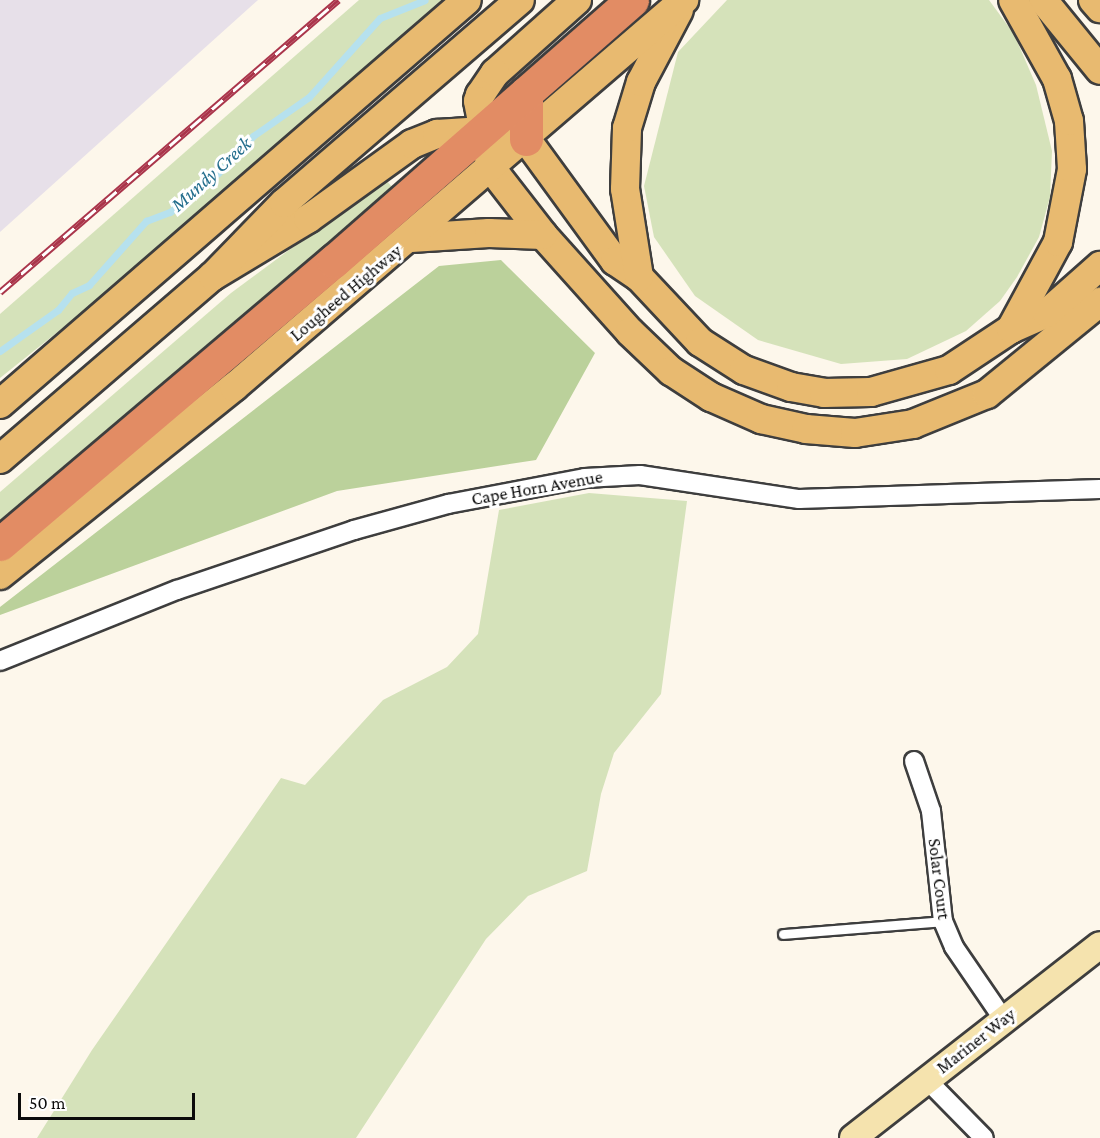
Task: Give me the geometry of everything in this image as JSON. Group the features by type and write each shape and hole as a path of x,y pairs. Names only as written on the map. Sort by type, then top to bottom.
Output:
{"highway":[{"path":"0,544 632,0"},
{"path":"526,93 526,139"}],"main road":[{"path":"0,404 467,0"},
{"path":"0,459 213,276 284,203 520,0"},
{"path":"577,0 489,81 478,101 490,168 543,235 634,337 680,378 741,411 812,430 875,431 950,412 1001,384 1100,302"},
{"path":"639,277 636,237 625,189 627,128 641,82 684,0"},
{"name":"Lougheed Highway","path":"0,575 199,417 411,238 684,0"},
{"path":"1011,329 1054,253 1066,218 1072,169 1069,121 1057,79 1013,0"},
{"path":"1043,0 1100,70"},
{"path":"1093,0 1100,8"},
{"path":"213,276 308,219 412,144 437,134 483,130 526,139 615,261 639,277 672,316 710,350 758,377 808,391 855,394 913,383 949,370 1011,329 1047,313 1100,266"},
{"path":"411,238 489,233 543,235"},
{"name":"Mariner Way","path":"853,1138 1100,945"}],"street":[{"name":"Cape Horn Avenue","path":"0,661 177,590 354,530 448,504 585,478 640,476 799,499 1100,489"},
{"name":"Solar Court","path":"914,761 931,811 943,921 954,947 1004,1020"},
{"path":"927,1080 984,1138"}],"lane":[{"path":"783,934 943,921"}],"shaded area":[{"path":"0,0 258,0 0,232"}],"green space":[{"path":"359,0 473,0 0,378 0,314"},
{"path":"727,0 989,0 1014,34 1036,85 1052,151 1050,197 1039,237 1017,277 1000,301 966,331 907,359 841,364 758,340 695,296 654,237 644,186 678,52"},
{"path":"385,179 394,189 0,526 0,492 231,293"},
{"path":"501,260 595,353 536,460 337,491 0,615 0,607 439,266"},
{"path":"589,493 687,501 661,694 614,753 601,794 587,871 528,896 486,939 356,1138 37,1138 92,1050 281,778 305,785 383,700 447,667 478,634 499,510"}],"waterway":[{"name":"Mundy Creek","path":"0,351 58,310 72,293 89,285 146,221 170,212 218,173 253,136 309,97 380,18 425,0"}],"railway":[{"path":"0,292 338,0"}]}
